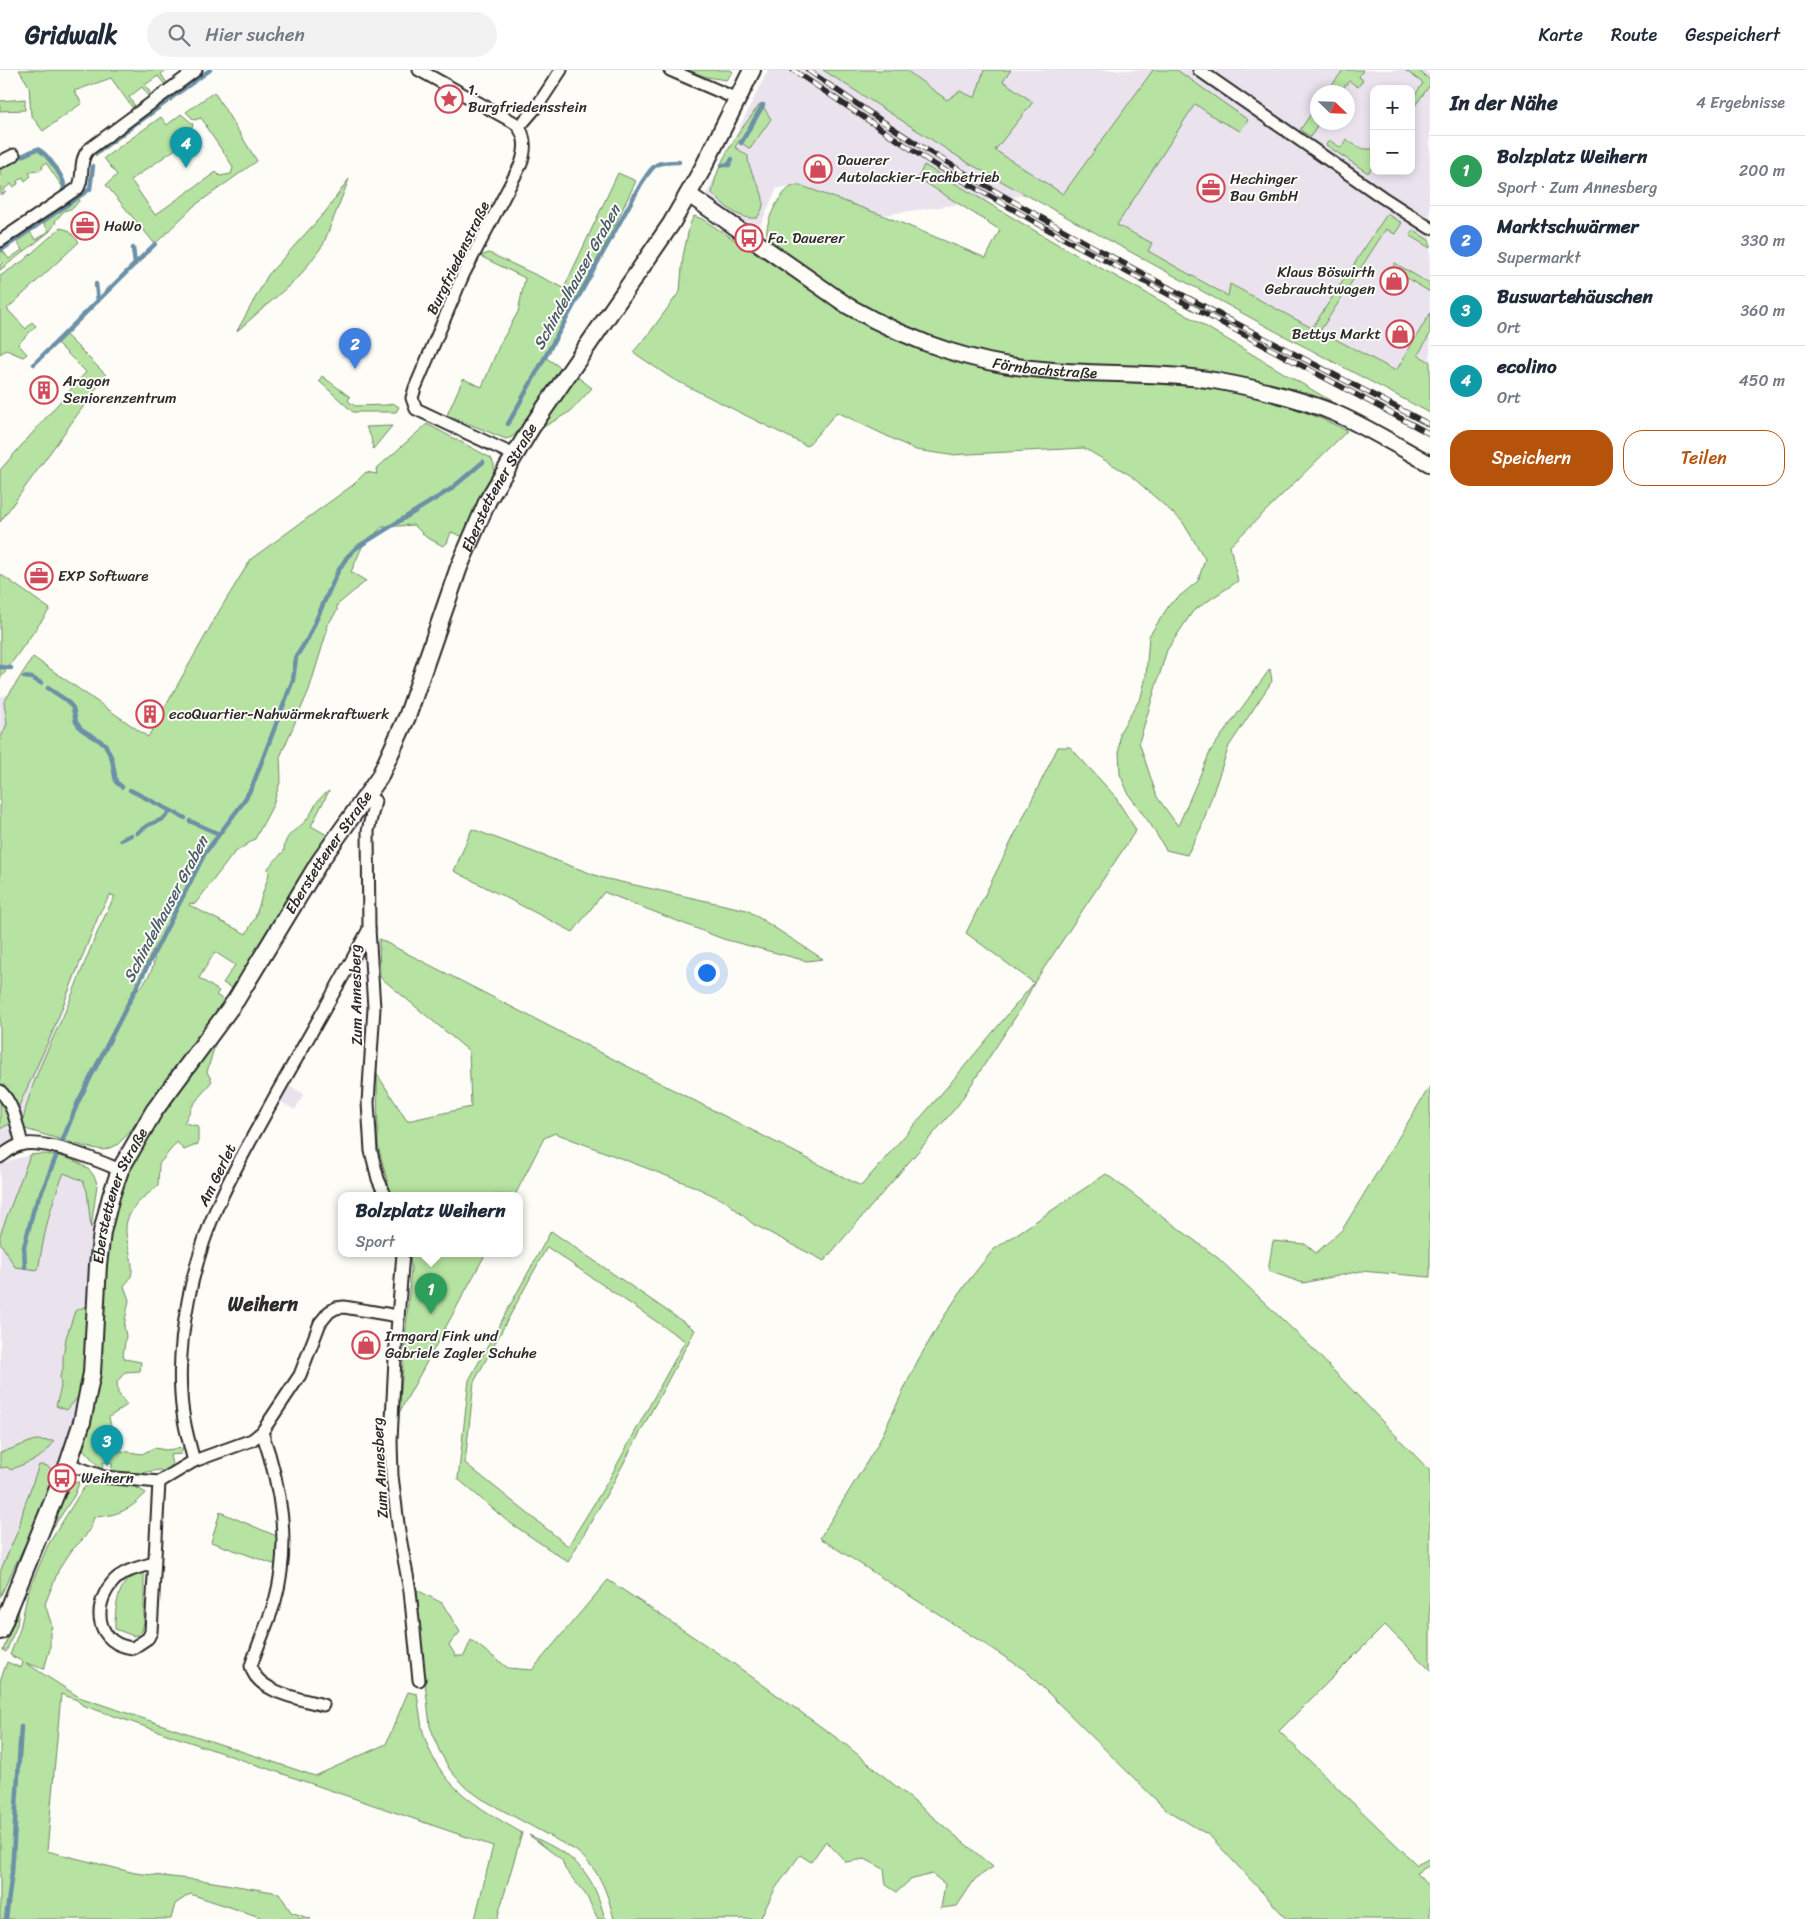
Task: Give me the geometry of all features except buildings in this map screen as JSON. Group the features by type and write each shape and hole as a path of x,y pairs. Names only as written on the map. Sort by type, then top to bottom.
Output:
{"main road":[{"name":"Eberstettener Straße","path":"0,1631 68,1464 88,1398 95,1342 98,1265 102,1232 111,1196 129,1151 154,1111 236,1000 320,861 367,796 386,766 400,734 460,567 488,500 514,455 650,255 688,194 706,163 752,70"}],"street":[{"path":"0,241 78,188 81,182 82,162 88,150 196,70"},
{"path":"419,70 519,127 538,105 561,70"},
{"path":"670,70 738,99"},
{"path":"1199,70 1382,198 1430,228"},
{"name":"Burgfriedenstraße","path":"514,455 416,409 412,398 421,372 463,275 521,164 526,146 519,127"},
{"path":"0,162 14,155"},
{"name":"Förnbachstraße","path":"688,194 848,306 934,347 984,361 1032,369 1193,378 1238,386 1332,412 1430,464"},
{"name":"Zum Annesberg","path":"367,796 375,801 368,831 374,1008 368,1103 371,1151 378,1179 384,1192"},
{"name":"Am Gerlet","path":"194,1461 183,1412 180,1376 182,1340 194,1273 201,1247 217,1207 240,1159 370,929"},
{"path":"0,1091 12,1109 22,1144"},
{"path":"0,1157 22,1144 54,1147 120,1170"},
{"name":"Zum Annesberg","path":"403,1257 392,1415 392,1476 398,1532 410,1591 419,1680"},
{"path":"68,1464 104,1477 159,1482 194,1461 248,1443 262,1432 300,1375 316,1331 329,1312 336,1308 344,1307 398,1316"},
{"path":"262,1432 272,1462 281,1504 284,1553 281,1576 274,1603 251,1666 253,1675 263,1684 283,1694 324,1705"},
{"path":"154,1563 142,1566 118,1577 112,1582 105,1593 100,1615 102,1625 109,1639 117,1645 134,1648 148,1638 151,1632 159,1482"}],"shaded area":[{"path":"768,70 1424,70 1430,75 1430,412 1275,331 1028,195 882,215 802,186 777,188 753,241 701,205"},
{"path":"22,691 117,867 5,1163 18,1158 40,1154 62,1158 84,1166 92,1172 97,1185 91,1228 89,1305 85,1367 80,1405 68,1443 41,1511 0,1597 0,697"},
{"path":"288,1085 304,1094 295,1110 279,1101"}],"green space":[{"path":"19,70 166,70 161,74 167,83 165,85 158,76 145,85 151,94 149,96 142,87 129,97 135,106 132,107 111,78 74,91 82,103 43,131 31,115 29,86"},
{"path":"687,70 731,70 733,72 726,80 707,77"},
{"path":"823,70 906,70 947,100 960,91 975,98 984,70 1011,70 1003,81 1033,102 995,150 1063,194 1153,70 1177,70 1248,120 1240,131 1220,121 1195,104 1117,225 1152,243 1148,251 1228,296 1230,284 1312,328 1387,214 1402,223 1395,234 1386,229 1320,331 1396,371 1430,313 1430,334 1418,355 1430,362 1430,413 1275,331 968,163"},
{"path":"1343,70 1363,70 1359,77 1363,80 1358,87 1349,81 1346,85 1332,85"},
{"path":"1405,70 1418,70 1430,80 1430,85 1415,106 1415,95 1423,83"},
{"path":"214,92 257,161 194,206 155,244 106,185 117,175 104,158 161,117 167,125 181,114 193,124 192,127 186,129 183,135 187,141 131,180 155,215 216,172 220,176 231,174 233,168 230,162 207,126 201,118 194,120 186,112"},
{"path":"171,97 172,100 139,124 137,121"},
{"path":"25,99 25,110 0,111 0,101"},
{"path":"761,103 771,119 750,149 739,141 735,147 748,156 749,165 762,195 762,210 757,218 750,218 732,211 712,193 719,168 731,145"},
{"path":"1310,115 1310,130 1315,130 1311,137 1300,130"},
{"path":"130,127 132,129 95,156 99,148"},
{"path":"1346,139 1356,146 1370,149 1370,170 1368,173 1326,145 1329,140 1341,148"},
{"path":"37,149 46,155 55,166 62,179 64,189 46,163 37,172 35,170 29,173 31,176 25,181 23,177 13,187 11,184 4,189 6,192 1,195 0,170 16,158"},
{"path":"924,165 1064,248 1181,312 1331,401 1317,401 1214,372 1175,368 1092,367 1004,359 945,343 910,330 861,306 770,242 767,235 768,223 778,202 791,187 802,186 882,215 986,258 1000,230 918,178"},
{"path":"618,173 636,181 588,281 545,357 561,368 519,431 506,439 447,415 463,379 482,387 500,344 518,312 525,278 480,256 489,253 564,288"},
{"path":"349,179 323,245 299,277 237,331 268,275 326,211"},
{"path":"79,197 79,201 73,208 64,211 55,221 50,231 0,270 2,263 0,261 0,251 2,250 9,259 22,250 16,240 29,231 36,240 49,231 43,222"},
{"path":"694,216 702,219 760,256 840,310 892,337 931,354 990,368 1088,380 1204,387 1222,390 1278,403 1347,431 1230,546 1238,581 1193,611 1167,650 1139,742 1157,797 1178,826 1211,750 1270,669 1272,681 1229,746 1201,828 1187,855 1166,850 1151,825 1129,795 1120,774 1119,750 1120,732 1141,697 1146,676 1149,636 1170,604 1198,581 1205,559 1182,521 1130,475 1084,448 950,455 916,450 837,412 807,446 671,378 633,352 648,335 680,291 683,256 690,224"},
{"path":"60,228 68,230 79,242 7,309 26,329 32,322 36,326 18,344 27,354 23,357 6,350 0,354 0,276 23,261"},
{"path":"1413,230 1430,241 1430,248 1410,236"},
{"path":"1395,263 1430,284 1430,292 1392,269"},
{"path":"65,334 106,375 0,522 0,470 86,372 56,342"},
{"path":"322,376 350,397 348,401 355,406 387,405 393,403 399,407 396,412 353,412 319,381"},
{"path":"576,376 592,388 571,411 542,428 541,426"},
{"path":"427,424 491,458 494,464 494,475 464,535 461,536 451,532 447,543 443,546 426,537 414,525 382,527 362,547 351,572 366,581 337,605 337,611 326,627 327,631 309,690 280,757 281,779 273,805 255,839 234,853 195,904 190,903 189,905 246,934 255,918 269,874 268,868 284,851 289,835 304,823 318,801 329,791 311,826 327,835 234,989 223,983 235,965 215,952 199,978 219,991 216,995 226,1001 127,1135 117,1145 104,1150 86,1147 25,1129 22,1126 25,1110 35,1080 115,896 110,895 100,912 52,1033 18,1108 7,1089 0,1084 0,739 7,724 4,702 33,657 148,737 251,559 353,485 366,472 377,474 376,469","holes":["153,950 154,962 149,975 132,996"]},
{"path":"392,426 373,449 371,437 366,427"},
{"path":"0,574 50,609 0,679"},
{"path":"1058,747 1070,747 1114,795 1136,830 1034,983 966,933"},
{"path":"472,829 603,878 747,910 823,959 807,961 723,939 604,892 573,932 454,871"},
{"path":"379,939 861,1186 1034,983 1022,1007 958,1105 824,1261 753,1224 727,1202 693,1186 555,1133 544,1138 517,1192 390,1192 378,1146 377,1074 407,1121 471,1107 469,1051 380,977"},
{"path":"217,1038 207,1072 212,1081 193,1105 184,1123 198,1126 198,1144 184,1150 177,1142 159,1164 158,1186 142,1198 130,1214 127,1222 126,1230 132,1269 130,1277 124,1286 129,1300 124,1326 126,1336 123,1355 125,1359 141,1362 140,1371 125,1372 117,1382 118,1393 127,1405 109,1417 116,1450 142,1454 154,1448 166,1450 183,1448 181,1454 170,1455 172,1465 167,1473 159,1470 141,1473 112,1471 112,1463 103,1462 102,1470 83,1449 98,1356 110,1226 120,1189 155,1121"},
{"path":"1430,1086 1430,1277 1361,1271 1303,1283 1268,1271 1273,1241 1305,1244 1316,1253 1342,1230"},
{"path":"0,1099 4,1103 11,1123 0,1129"},
{"path":"40,1154 66,1158 83,1165 90,1170 97,1185 91,1228 87,1191 83,1181 64,1173 51,1208 38,1270 15,1267 0,1242 0,1235 30,1155"},
{"path":"1106,1174 1218,1258 1307,1343 1430,1471 1430,1670 1385,1625 1279,1731 1417,1865 1430,1858 1430,1865 1416,1873 1430,1888 1430,1919 1287,1919 1210,1836 1165,1809 1025,1670 820,1538 878,1444 917,1362 965,1285 993,1250"},
{"path":"551,1231 695,1330 613,1483 568,1562 506,1520 458,1479 469,1380","holes":["547,1247 685,1341 608,1481 568,1546 465,1463 474,1382"]},
{"path":"410,1257 484,1257 399,1413 411,1269"},
{"path":"89,1305 85,1367 78,1397 67,1410 56,1406 61,1387 60,1376 63,1369 66,1338 75,1311"},
{"path":"35,1440 54,1441 45,1453 35,1459 11,1470 7,1467 0,1468 0,1453"},
{"path":"39,1465 49,1467 55,1475 41,1511 0,1597 0,1572 19,1528 24,1507"},
{"path":"80,1481 74,1496 46,1538 70,1485"},
{"path":"90,1482 127,1485 146,1493 135,1504 123,1511 94,1517 90,1529 84,1538 72,1550 59,1569 45,1604 52,1626 50,1649 44,1669 26,1663 79,1697 315,1776 386,1744 408,1692 417,1694 422,1728 428,1748 437,1765 460,1792 489,1813 522,1833 497,1919 475,1919 493,1846 82,1705 77,1700 61,1694 47,1851 135,1873 207,1881 279,1893 291,1912 311,1919 266,1919 190,1894 175,1904 171,1919 0,1919 0,1681 7,1662 21,1668 23,1662 10,1655 20,1629 28,1592 48,1545 82,1490"},
{"path":"220,1512 281,1538 279,1566 211,1542"},
{"path":"144,1573 144,1622 142,1631 134,1636 115,1629 116,1608 120,1593 127,1581 133,1576"},
{"path":"608,1580 734,1664 845,1744 993,1867 975,1879 957,1906 941,1908 945,1884 932,1874 910,1880 897,1892 886,1885 884,1869 865,1859 846,1862 826,1841 811,1862 800,1855 775,1889 760,1919 614,1919 601,1881 584,1857 575,1850 482,1799 464,1786 450,1770 439,1750 430,1726 420,1639 417,1590 442,1603 460,1632 449,1645 456,1656 464,1656 471,1640 508,1668 532,1670"},
{"path":"19,1609 17,1625 6,1652 3,1650"},
{"path":"529,1835 558,1850 579,1866 594,1888 605,1919 598,1919 586,1895 565,1869 562,1860"}],"waterway":[{"path":"96,152 210,70"},
{"name":"Schindelhauser Graben","path":"741,143 763,105"},
{"path":"15,159 37,149 44,154 53,164 63,181 64,188 60,196"},
{"name":"Schindelhauser Graben","path":"722,165 729,165 732,159"},
{"name":"Schindelhauser Graben","path":"508,424 641,184 656,165 664,162 679,162"},
{"path":"0,251 90,189 93,166"},
{"path":"34,364 155,244"},
{"path":"133,248 135,264"},
{"path":"96,284 98,301"},
{"name":"Schindelhauser Graben","path":"25,1267 24,1247 34,1208 78,1102 205,853 242,804 252,787 293,680 296,657 308,638 338,571 347,557 356,548 451,489 483,462"},
{"path":"0,667 11,668"},
{"path":"24,677 32,678 41,683"},
{"path":"48,688 66,700 73,708 76,722 81,729 105,744 112,759 116,782 122,787"},
{"path":"130,790 185,818"},
{"path":"137,833 148,825 163,819 171,811"},
{"path":"190,821 219,834"},
{"path":"121,840 131,835"},
{"name":"Schindelhauser Graben","path":"6,1919 12,1872 21,1727"}],"railway":[{"path":"793,70 932,163 1063,238 1430,434"},
{"path":"808,70 923,148 1000,194 1183,295 1430,425"}],"place":[{"name":"1. Burgfriedensstein","path":"449,99"},
{"name":"ecolino","path":"186,168"},
{"name":"Dauerer Autolackier-Fachbetrieb","path":"818,169"},
{"name":"Hechinger Bau GmbH","path":"1211,188"},
{"name":"HaWo","path":"85,226"},
{"name":"Fa. Dauerer","path":"749,238"},
{"name":"Klaus Böswirth Gebrauchtwagen","path":"1394,281"},
{"name":"Bettys Markt","path":"1400,334"},
{"name":"Marktschwärmer","path":"355,369"},
{"name":"Aragon Seniorenzentrum","path":"44,390"},
{"name":"EXP Software","path":"39,576"},
{"name":"ecoQuartier-Nahwärmekraftwerk","path":"150,714"},
{"name":"Bolzplatz Weihern","path":"431,1314"},
{"name":"Irmgard Fink und Gabriele Zagler Schuhe","path":"366,1345"},
{"name":"Buswartehäuschen","path":"107,1466"},
{"name":"Weihern","path":"62,1478"}],"district":[{"name":"Weihern","path":"263,1304"}]}
